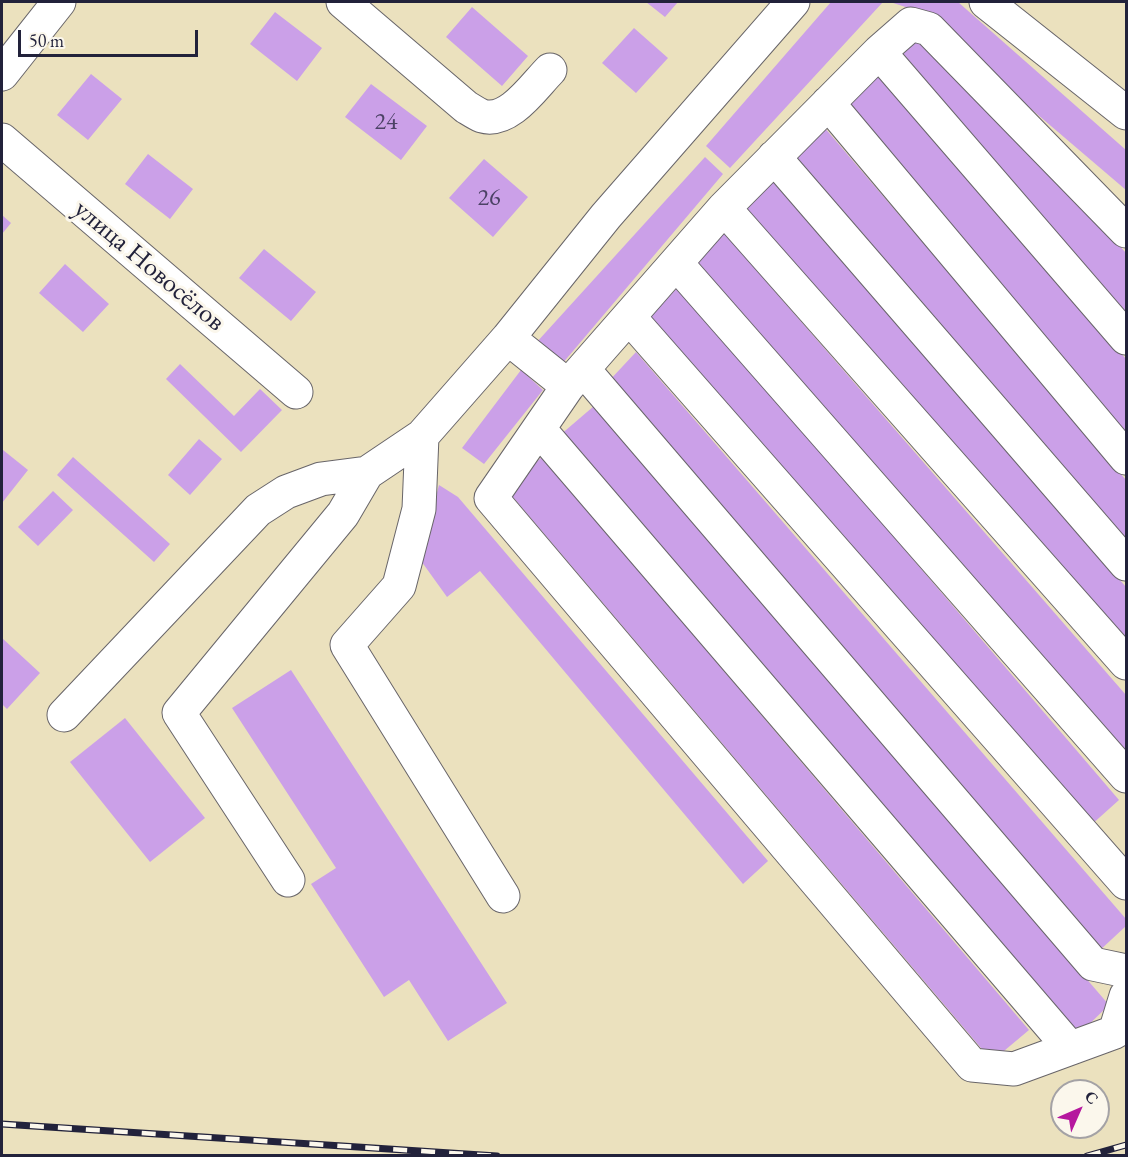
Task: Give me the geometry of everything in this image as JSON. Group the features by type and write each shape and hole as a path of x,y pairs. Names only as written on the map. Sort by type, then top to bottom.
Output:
{"street":[{"path":"2,74 58,2"},
{"path":"343,2 466,107 483,116 499,117 513,108 550,70"},
{"path":"288,880 179,713 343,514 368,473 422,436 508,338 606,216 793,2"},
{"path":"986,2 1126,113"},
{"path":"1126,231 929,29 911,24 879,52 724,208 576,378 491,498 972,1065 1014,1069 1115,1032 1126,996"},
{"path":"879,52 1126,338"},
{"path":"828,104 1126,458"},
{"name":"улица Новосёлов","path":"2,140 296,392"},
{"path":"774,157 1126,564"},
{"path":"724,208 1126,663"},
{"path":"676,263 1126,776"},
{"path":"629,317 1126,883"},
{"path":"508,338 576,378 1093,964 1126,971"},
{"path":"539,429 1070,1048"},
{"path":"422,436 419,509 399,586 347,645 503,896"},
{"path":"64,715 258,510 286,492 321,479 368,473"}],"building":[{"path":"646,2 678,2 665,17"},
{"path":"831,2 883,2 730,168 706,146"},
{"path":"890,2 958,2 1126,150 1126,190 915,10"},
{"path":"472,7 528,56 502,86 446,37"},
{"path":"275,12 322,48 297,81 250,44"},
{"path":"634,28 668,58 636,93 602,63"},
{"path":"921,36 975,81 1126,253 1126,322 897,60"},
{"path":"878,73 1126,359 1126,434 843,107"},
{"path":"91,74 122,99 88,140 57,115"},
{"path":"371,84 427,126 401,160 345,117"},
{"path":"824,127 1126,480 1126,545 790,162"},
{"path":"148,154 193,189 170,219 125,184"},
{"path":"705,157 723,174 562,364 536,343"},
{"path":"484,159 528,197 493,237 449,198"},
{"path":"774,179 1126,587 1126,648 740,213"},
{"path":"2,215 11,223 2,234"},
{"path":"724,233 1126,695 1126,764 693,264"},
{"path":"264,249 316,292 291,321 239,278"},
{"path":"65,264 109,304 83,332 39,293"},
{"path":"679,286 1119,800 1090,826 647,320"},
{"path":"636,352 1126,919 1126,926 1098,952 608,382"},
{"path":"180,364 234,416 260,389 282,410 241,452 166,379"},
{"path":"521,370 543,390 484,464 462,448"},
{"path":"594,406 1109,1005 1076,1037 559,436"},
{"path":"199,439 222,459 190,495 168,475"},
{"path":"3,450 28,470 2,503 2,452"},
{"path":"73,457 170,544 154,562 57,475"},
{"path":"542,457 1029,1030 992,1061 506,489"},
{"path":"439,485 458,497 768,861 743,884 480,571 447,597 419,558"},
{"path":"53,491 73,510 38,546 18,527"},
{"path":"2,638 40,673 7,709 2,704"},
{"path":"291,670 507,1003 448,1041 409,980 384,997 311,884 336,868 232,708"},
{"path":"125,718 205,818 150,862 70,762"}],"railway":[{"path":"2,1124 497,1156"},
{"path":"1087,1156 1126,1145"}]}
